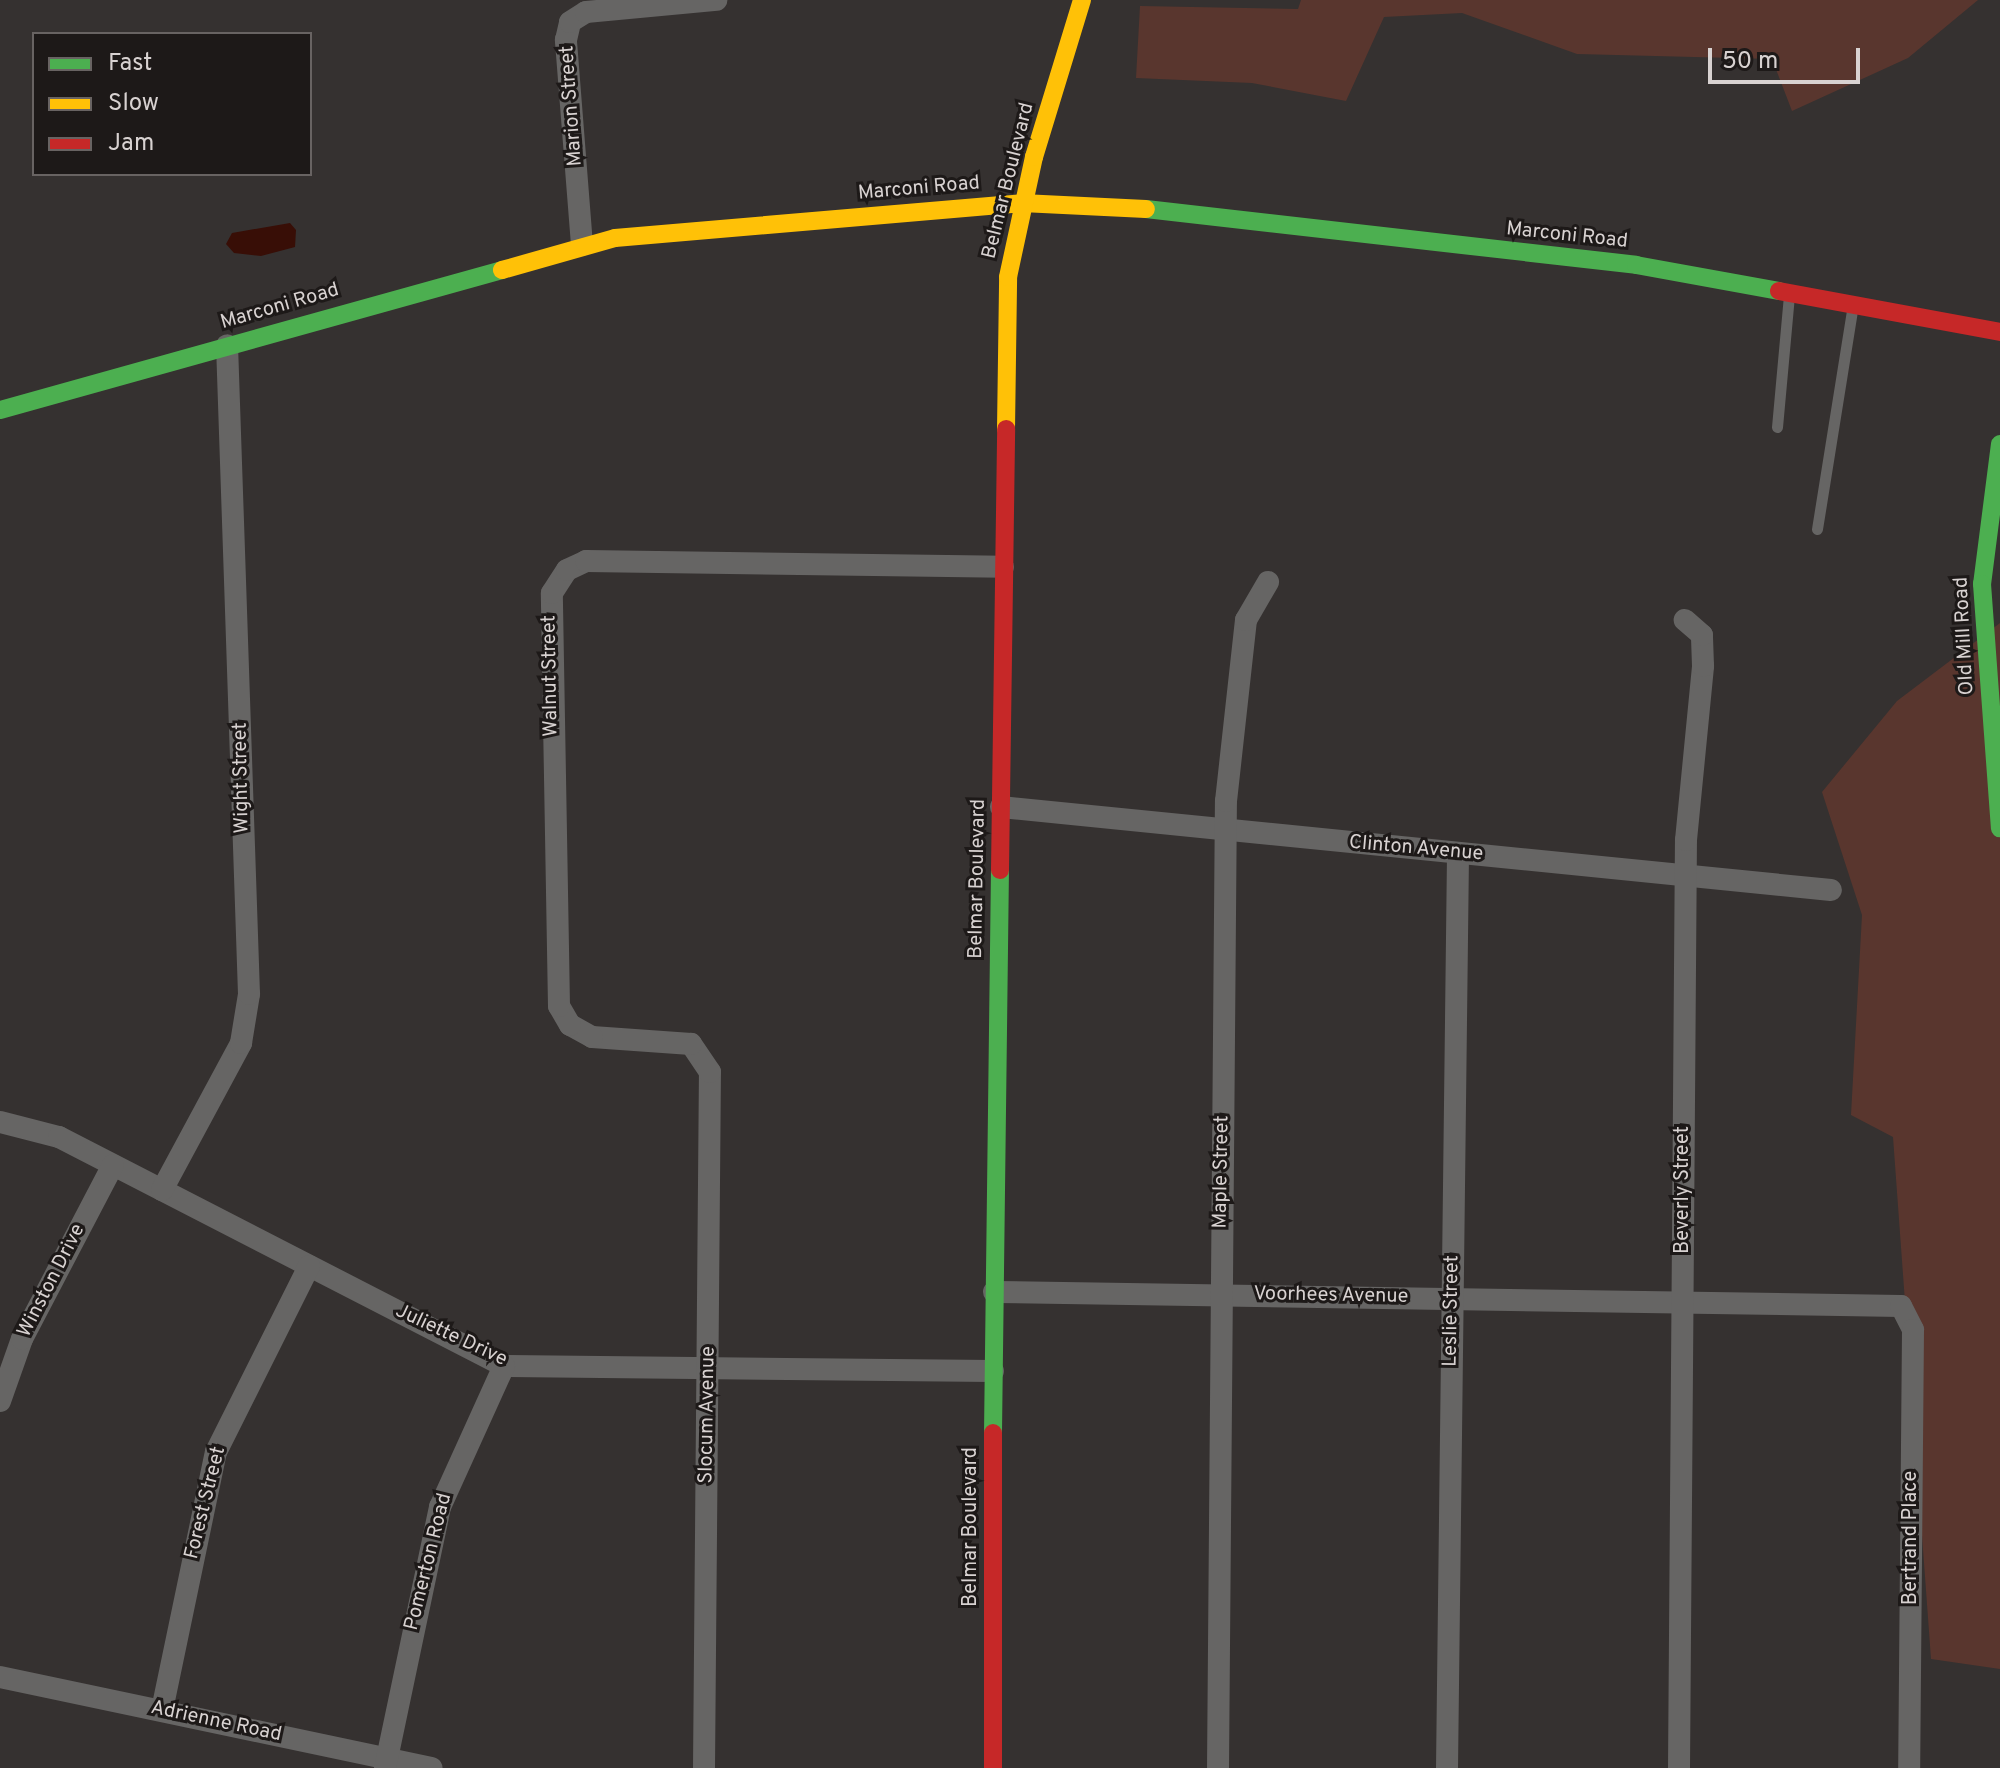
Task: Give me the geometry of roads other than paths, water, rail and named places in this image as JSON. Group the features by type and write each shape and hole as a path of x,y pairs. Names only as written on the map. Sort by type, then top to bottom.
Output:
{"street":[{"name":"Marion Street","path":"582,245 566,40 570,22 586,12 716,0"},
{"name":"Belmar Boulevard","path":"993,1768 993,1371 1008,277 1022,203 1082,0"},
{"name":"Marconi Road","path":"0,410 582,245 644,234 1022,203 1108,205 1582,259 2000,332"},
{"name":"Wight Street","path":"162,1190 241,1043 248,1007 235,483 227,345"},
{"name":"Old Mill Road","path":"2000,444 1982,584 2000,828"},
{"name":"Walnut Street","path":"707,1062 681,1041 592,1037 570,1025 559,1006 550,606 558,580 586,561 1003,567"},
{"name":"Maple Street","path":"1218,1768 1226,828 1246,620 1268,582"},
{"name":"Beverly Street","path":"1679,1768 1685,875 1703,666 1702,635 1685,620"},
{"name":"Clinton Avenue","path":"1001,807 1831,890"},
{"name":"Leslie Street","path":"1447,1768 1458,853"},
{"name":"Slocum Avenue","path":"704,1768 709,1368 707,1062"},
{"name":"Juliette Drive","path":"0,1122 42,1130 504,1366 993,1371"},
{"name":"Winston Drive","path":"0,1401 22,1339 113,1165"},
{"name":"Forest Street","path":"162,1710 216,1452 309,1266"},
{"name":"Voorhees Avenue","path":"994,1292 1892,1304 1906,1310"},
{"name":"Bertrand Place","path":"1906,1310 1913,1330 1909,1768"},
{"name":"Pomerton Road","path":"386,1763 440,1507 504,1366"},
{"name":"Adrienne Road","path":"0,1677 162,1710 386,1763 431,1768"}],"lane":[{"path":"1777,427 1789,293"},
{"path":"1817,529 1853,305"}]}
